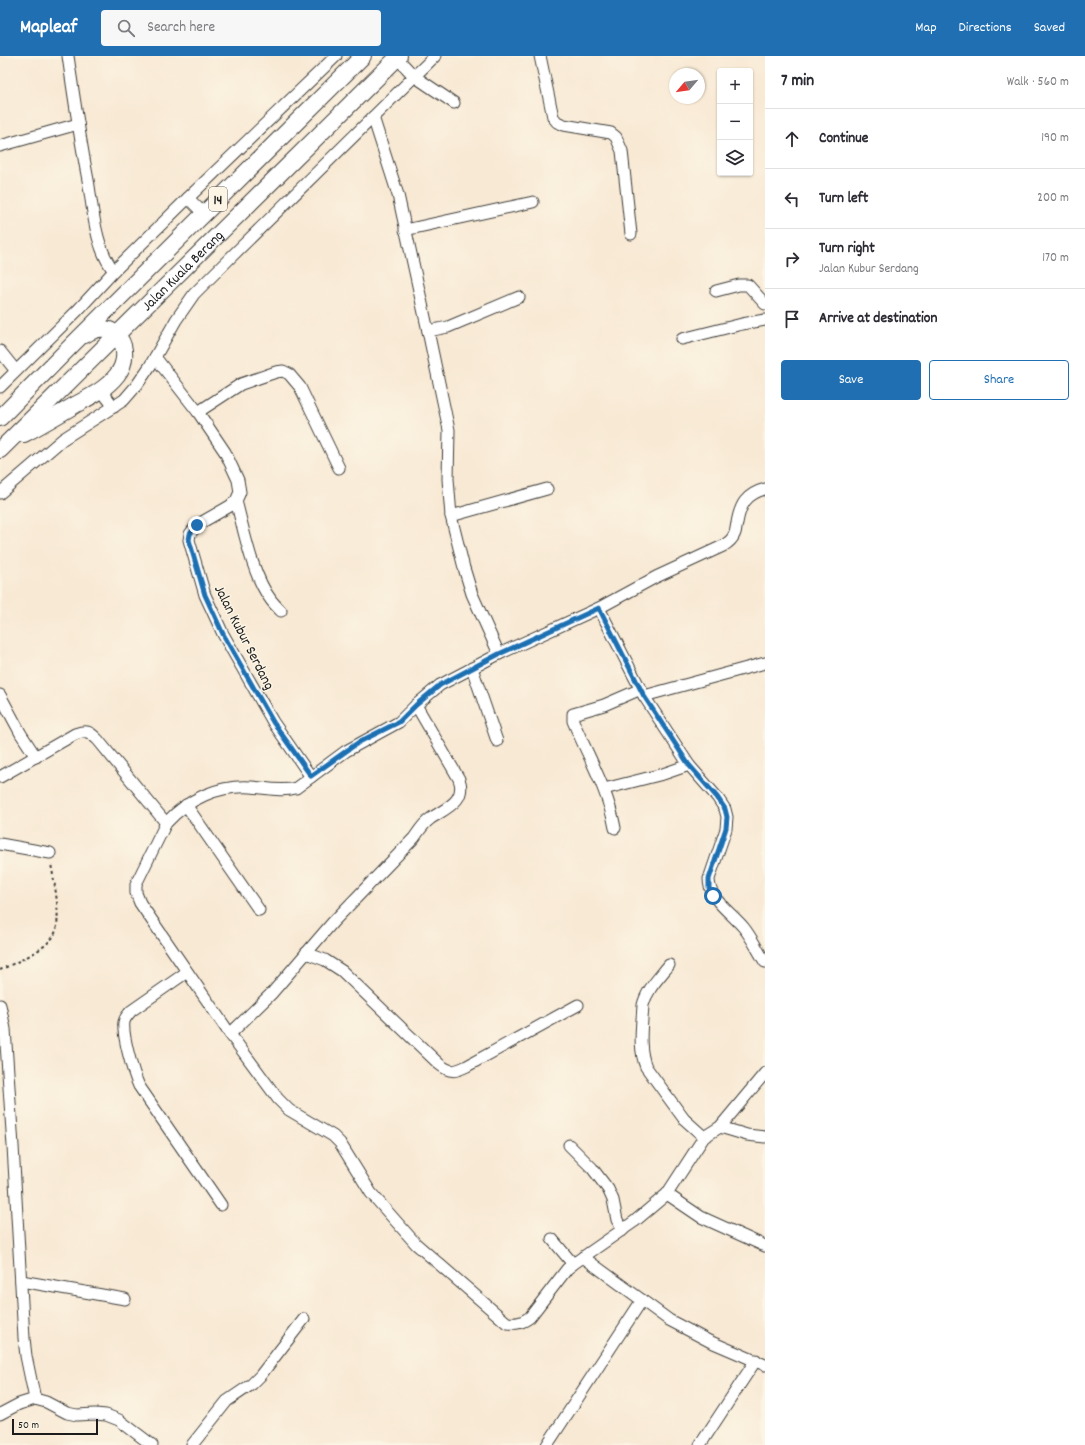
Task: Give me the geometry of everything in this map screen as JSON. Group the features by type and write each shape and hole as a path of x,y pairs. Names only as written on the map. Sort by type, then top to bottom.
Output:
{"highway":[{"name":"Jalan Kuala Berang","path":"0,418 363,56"},
{"name":"Jalan Kuala Berang","path":"2,448 398,57"},
{"path":"2,448 101,390 118,374 125,359 122,342 117,335 108,329 96,329 89,332 74,343"}],"street":[{"path":"68,56 96,227 104,254 114,271"},
{"path":"0,387 188,198 336,56"},
{"path":"0,493 63,439 124,400 137,386 176,320 194,294 435,56"},
{"path":"540,56 553,117 564,125 611,133 616,137 622,151 631,234"},
{"path":"398,57 414,76 454,103"},
{"path":"373,117 398,195 449,430 448,479 451,516 472,594 499,654"},
{"path":"0,146 78,124"},
{"path":"188,198 204,214"},
{"path":"406,230 533,202"},
{"path":"716,291 739,285 748,285 765,304"},
{"path":"428,331 448,327 519,297"},
{"path":"682,340 742,324 765,320"},
{"path":"0,351 16,371"},
{"path":"155,357 198,412 233,466 240,492 236,501 250,553 270,600 281,611"},
{"path":"198,412 241,384 283,371 289,374 300,387 339,468"},
{"path":"101,390 114,407"},
{"path":"451,516 547,489"},
{"path":"765,489 747,498 741,506 734,535 727,544 656,577 599,608 499,654 440,685 416,705 399,722 352,746 296,788 289,790 250,787 221,789 200,796 174,814 166,823 136,884 136,893 140,903 230,1034 278,1099 289,1110 333,1136 340,1143 371,1193 416,1244 508,1323 523,1323 530,1317 572,1264 623,1230 668,1194 704,1137 720,1127 765,1073"},
{"name":"Jalan Kubur Serdang","path":"236,501 197,525 190,534 189,540 192,554 205,595 223,634 273,722 311,776"},
{"path":"599,608 642,692 689,765 717,797 725,809 727,817 726,828 709,879 709,888 713,896 744,928 765,962"},
{"path":"615,828 604,789 573,721 573,714 642,692 765,663"},
{"path":"472,668 497,741"},
{"path":"0,695 21,734 36,756"},
{"path":"230,1034 272,993 338,917 414,838 422,826 451,806 462,793 462,786 459,779 416,705"},
{"path":"0,777 76,734 85,731 91,733 166,823"},
{"path":"604,789 663,774 689,765"},
{"path":"186,805 259,910"},
{"path":"0,844 50,853"},
{"path":"306,953 325,960 342,971 439,1064 445,1069 451,1071 457,1071 467,1066 578,1005"},
{"path":"669,965 648,991 644,999 641,1050 643,1060 646,1067 684,1119 704,1137"},
{"path":"187,972 131,1011 126,1017 124,1023 125,1034 133,1074 139,1086 221,1205"},
{"path":"0,1005 3,1016 6,1044 24,1344 35,1399"},
{"path":"720,1127 747,1135 765,1137"},
{"path":"569,1146 592,1168 608,1189 613,1200 617,1220 623,1230"},
{"path":"668,1194 701,1217 765,1246"},
{"path":"552,1239 572,1264"},
{"path":"583,1257 669,1320 687,1330 760,1363 700,1445"},
{"path":"21,1282 125,1299"},
{"path":"547,1445 642,1300"},
{"path":"192,1445 227,1401 252,1384 260,1376 304,1319"},
{"path":"0,1414 19,1404 35,1399 77,1415 106,1415 119,1420 152,1445"}],"path":[{"path":"0,970 43,947 53,936 57,923 57,904 50,853"}],"route":[{"path":"197,525 190,534 189,540 205,595 223,634 273,722 311,776 359,742 399,722 430,692 440,685 499,654 599,608 644,696 689,765 717,797 725,809 727,817 726,828 709,879 709,888 713,896"}]}
